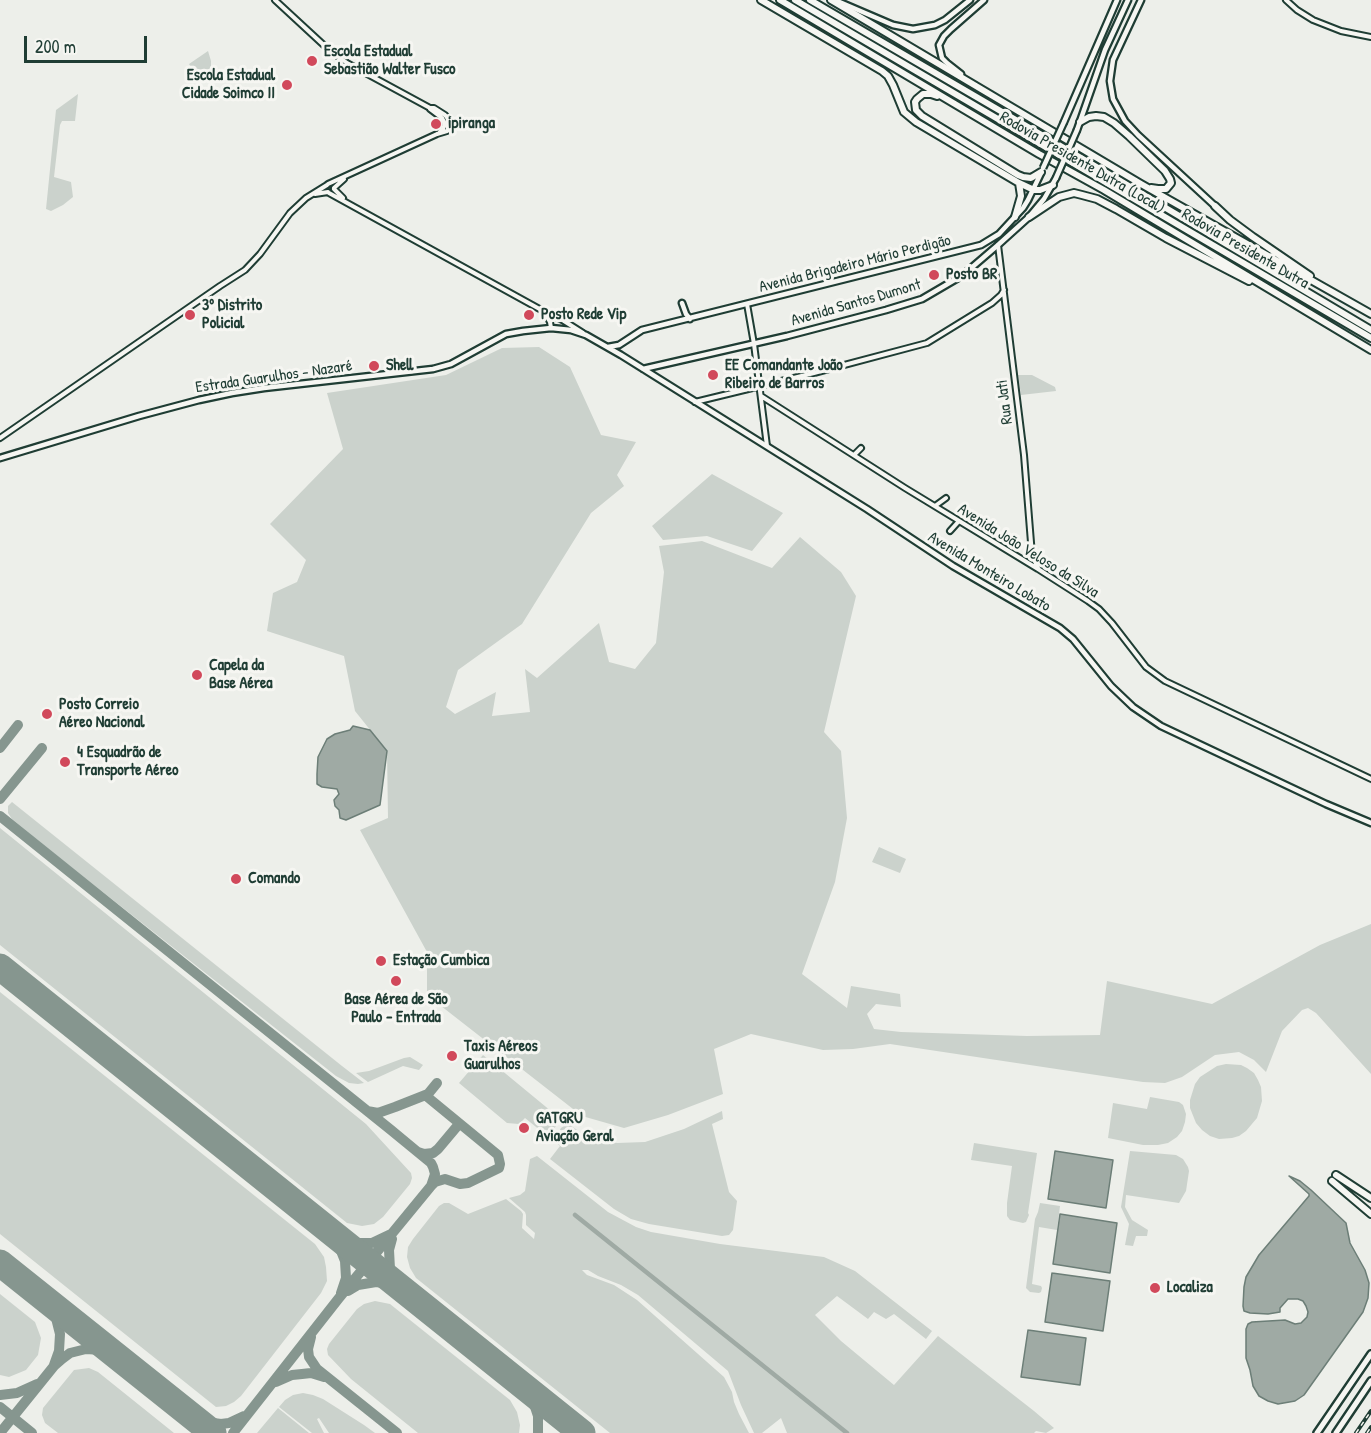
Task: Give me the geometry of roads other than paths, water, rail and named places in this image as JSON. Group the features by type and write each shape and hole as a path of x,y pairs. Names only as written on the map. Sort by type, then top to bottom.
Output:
{"highway":[{"path":"761,0 882,71 888,76 908,116 1034,190 1040,190 1054,181"},
{"name":"Rodovia Presidente Dutra (Local)","path":"780,0 1047,159 1104,190 1370,350"},
{"name":"Rodovia Presidente Dutra","path":"795,0 1371,338"},
{"name":"Rodovia Presidente Dutra","path":"810,0 1371,330"},
{"name":"Rodovia Presidente Dutra","path":"832,0 1141,184 1371,314"},
{"path":"949,100 923,94 917,99 915,106 922,116 1018,175 1030,178 1042,170"},
{"path":"1080,122 1096,116 1104,117 1114,123 1165,171 1171,183 1167,189 1163,190 1141,184"},
{"path":"1015,217 1021,196 1019,183"},
{"path":"1029,217 1059,197 1074,193 1097,199 1181,247 1261,287 1265,286"},
{"path":"1215,206 1253,237 1346,299"},
{"path":"1371,1198 1334,1178 1371,1214"}],"main road":[{"path":"832,0 893,25 914,29 935,25 945,20 970,0"},
{"path":"980,89 942,58 939,45 944,36 984,0"},
{"path":"1042,170 1117,0"},
{"name":"Avenida Santos Dumont","path":"643,369 754,344 917,301 963,275 1029,217 1044,199 1077,130 1105,50 1128,0"},
{"path":"1141,0 1113,60 1110,81 1113,99 1125,121 1138,135 1215,206"},
{"name":"Avenida Brigadeiro Mário Perdigão","path":"622,343 642,330 981,245 999,234 1015,217 1034,190 1042,170"},
{"path":"682,303 690,319"},
{"name":"Avenida Monteiro Lobato","path":"551,328 565,329 588,337 621,355 953,566 1060,628 1073,639 1118,693 1161,726 1371,823"},
{"name":"Estrada Guarulhos - Nazaré","path":"0,458 139,416 224,394 440,368 506,334 551,328"},
{"path":"607,347 622,343"},
{"path":"621,355 622,343"},
{"path":"1317,1433 1371,1354"},
{"path":"1336,1433 1371,1381"}],"street":[{"path":"276,0 328,49 347,63 430,108 445,124 437,134"},
{"path":"1286,0 1313,20 1341,31 1371,37"},
{"path":"0,438 245,270 260,255 290,213 311,194 449,130 451,122 445,115 430,108"},
{"path":"311,194 331,191 349,175"},
{"path":"327,185 325,189 564,321 588,337"},
{"name":"Rua Jati","path":"998,245 1024,455 1032,555 1038,569"},
{"path":"695,402 927,343 992,303 1004,290"},
{"path":"992,303 1003,302 1006,308"},
{"path":"747,304 767,446"},
{"path":"545,312 551,328"},
{"name":"Avenida João Veloso da Silva","path":"761,396 1028,562 1099,609 1139,659 1161,678 1371,779"},
{"path":"763,410 774,405"},
{"path":"854,455 861,448"},
{"path":"935,506 946,498"},
{"path":"950,531 959,521"},
{"path":"1028,562 1032,555"}],"waterway":[{"path":"575,1215 847,1433"}],"railway":[{"path":"1356,1433 1371,1411"},
{"path":"1367,1433 1371,1427"}],"place":[{"name":"Escola Estadual Sebastião Walter Fusco","path":"312,61"},
{"name":"Escola Estadual Cidade Soimco II","path":"287,85"},
{"name":"ipiranga","path":"436,124"},
{"name":"Posto BR","path":"934,275"},
{"name":"3º Distrito Policial","path":"190,315"},
{"name":"Posto Rede Vip","path":"529,315"},
{"name":"Shell","path":"374,366"},
{"name":"EE Comandante João Ribeiro de Barros","path":"713,375"},
{"name":"Capela da Base Aérea","path":"197,675"},
{"name":"Posto Correio Aéreo Nacional","path":"47,714"},
{"name":"4 Esquadrão de Transporte Aéreo","path":"65,762"},
{"name":"Comando","path":"236,879"},
{"name":"Estação Cumbica","path":"381,961"},
{"name":"Base Aérea de São Paulo - Entrada","path":"396,981"},
{"name":"Taxis Aéreos Guarulhos","path":"452,1056"},
{"name":"GATGRU Aviação Geral","path":"524,1128"},
{"name":"Localiza","path":"1155,1288"}]}
